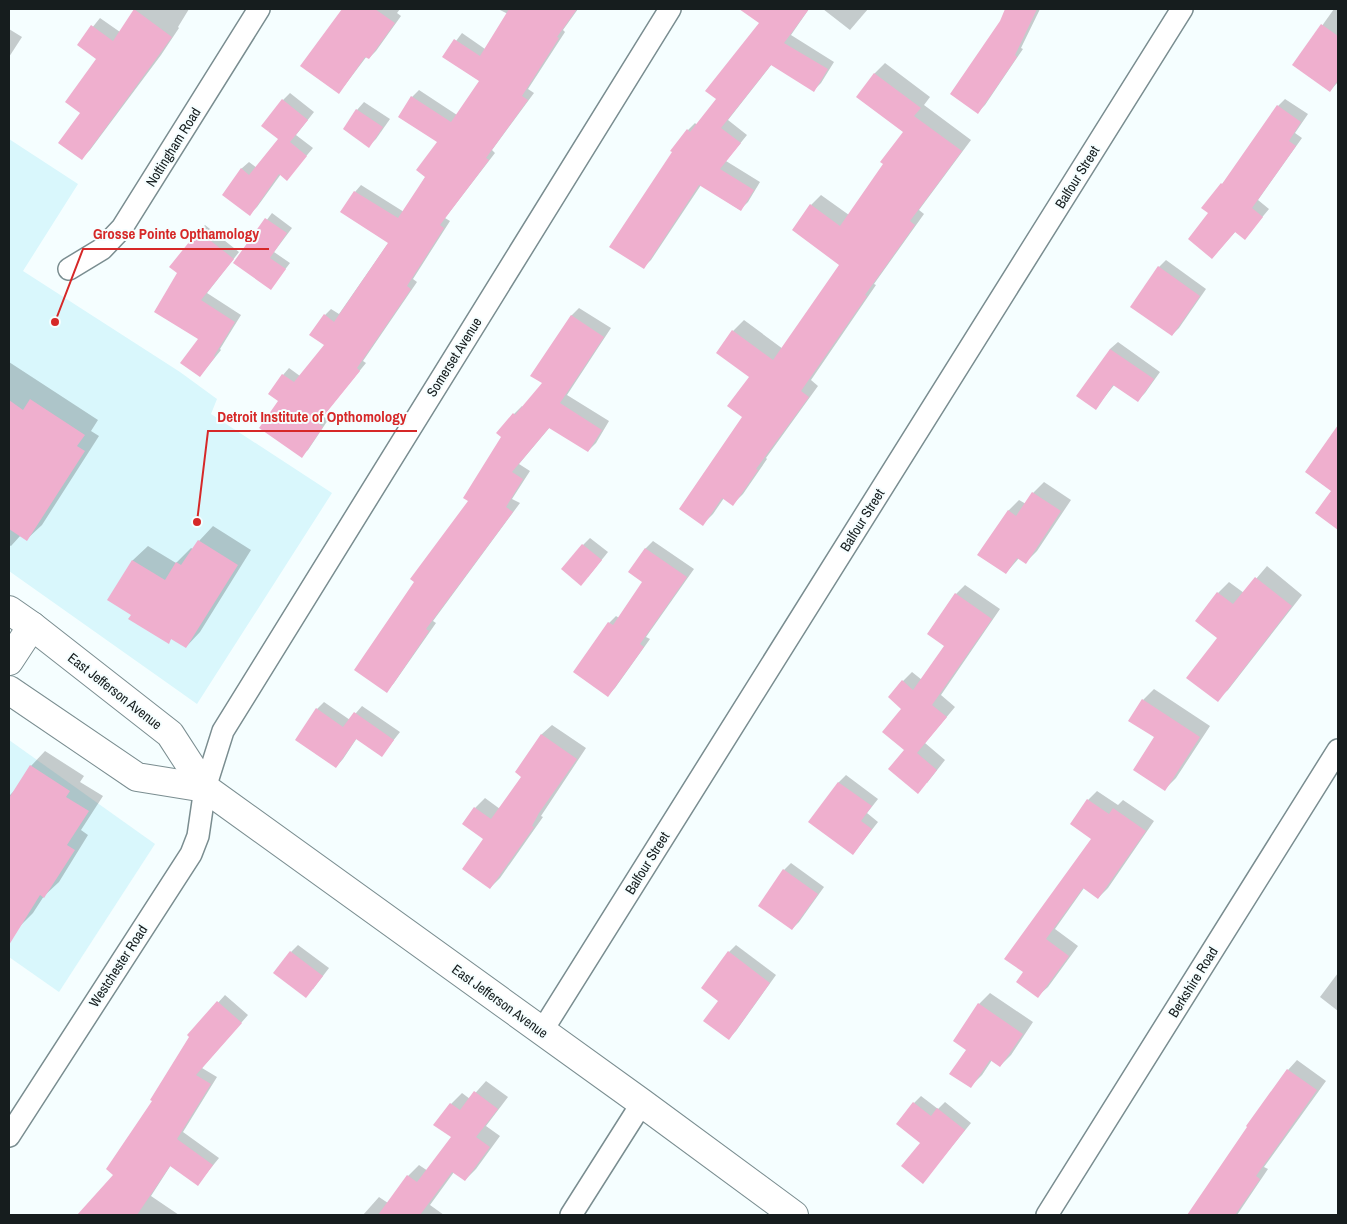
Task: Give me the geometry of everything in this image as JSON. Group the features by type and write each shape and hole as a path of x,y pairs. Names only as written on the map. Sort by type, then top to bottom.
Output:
{"main road":[{"name":"East Jefferson Avenue","path":"9,610 170,734 205,788 794,1215"},
{"path":"9,661 32,626"},
{"name":"East Jefferson Avenue","path":"9,690 137,777 205,788"}],"street":[{"name":"Nottingham Road","path":"69,269 102,249 122,228 260,9"},
{"name":"Somerset Avenue","path":"205,788 223,730 670,9"},
{"name":"Balfour Street","path":"542,1031 1182,9"},
{"name":"Berkshire Road","path":"1047,1215 1338,750"},
{"name":"Westchester Road","path":"9,1136 191,854 198,836 205,788"},
{"path":"571,1215 642,1103"}],"shaded area":[{"path":"9,139 78,184 23,271 180,372 217,399 211,414 332,493 197,704 9,571"},
{"path":"9,740 155,844 59,992 9,957"}],"building":[{"path":"134,9 172,37 82,160 58,143 80,113 65,102 96,59 77,45 91,25 113,41"},
{"path":"342,9 375,9 395,23 369,59 365,57 339,94 300,66"},
{"path":"509,9 577,9 557,37 559,38 522,96 528,100 486,158 489,160 440,225 444,228 407,286 411,289 357,368 360,371 318,423 323,427 302,458 259,428 278,401 268,394 282,374 294,382 324,345 309,335 324,314 334,322 388,243 340,212 354,191 398,218 425,177 416,170 437,142 398,117 411,96 451,122 479,81 442,57 454,39 480,56"},
{"path":"739,9 809,9 784,43 828,69 814,92 771,65 721,128 741,143 720,169 754,190 741,211 699,185 644,269 609,247 672,152 670,151 687,129 690,132 716,99 705,91 759,23"},
{"path":"1005,9 1037,9 1015,55 1017,57 978,114 950,94 1000,21"},
{"path":"1321,24 1338,36 1338,80 1330,92 1292,65"},
{"path":"874,73 921,108 914,116 962,151 910,221 915,225 865,295 867,296 801,391 809,397 756,469 758,470 733,506 722,498 703,526 679,509 742,417 727,406 749,377 716,353 732,330 773,360 839,265 792,230 810,204 840,226 883,164 880,162 903,132 856,97"},
{"path":"282,99 308,120 290,142 307,156 287,181 279,174 250,216 222,195 241,168 249,175 278,139 261,126"},
{"path":"1277,105 1301,122 1289,141 1296,146 1252,208 1263,217 1245,240 1235,232 1212,259 1188,239 1208,213 1201,208 1222,184"},
{"path":"356,109 383,127 369,148 343,129"},
{"path":"265,218 287,233 270,258 286,269 271,290 233,263"},
{"path":"198,231 234,259 201,300 235,322 215,357 200,377 180,363 198,339 154,312 177,273 169,267"},
{"path":"1158,266 1200,296 1172,336 1130,307"},
{"path":"571,315 604,337 560,403 602,430 588,452 549,428 512,472 523,479 506,507 513,512 426,629 429,631 387,693 354,670 414,582 410,579 468,501 463,498 501,437 496,433 513,413 515,415 542,383 530,376"},
{"path":"1110,349 1154,379 1138,402 1113,385 1096,410 1076,396"},
{"path":"30,399 85,435 77,446 85,451 27,541 9,529 9,400 23,410"},
{"path":"1338,425 1338,530 1315,513 1331,491 1305,472"},
{"path":"1032,492 1061,511 1026,564 1017,558 1006,574 977,555 1008,510 1016,516"},
{"path":"198,540 238,565 186,648 171,639 169,644 128,619 131,615 107,600 132,560 165,580 176,562 181,565"},
{"path":"582,544 602,560 581,586 561,569"},
{"path":"645,548 687,577 640,644 644,647 608,697 573,672 608,622 613,625 642,582 628,572"},
{"path":"1255,577 1292,606 1218,702 1186,678 1217,638 1195,621 1217,592 1233,604"},
{"path":"955,593 992,619 932,705 947,717 917,753 937,770 918,794 888,769 904,750 882,732 901,709 888,697 902,680 913,690 944,646 927,634"},
{"path":"1142,699 1200,737 1165,791 1133,770 1154,737 1128,721"},
{"path":"316,708 343,727 354,712 394,740 382,757 356,739 336,768 295,740"},
{"path":"541,734 577,759 539,813 532,826 534,827 490,889 462,869 483,839 462,824 474,807 491,819 521,777 515,772"},
{"path":"30,765 70,791 66,797 89,811 67,845 75,850 44,898 40,895 9,945 9,798"},
{"path":"838,782 872,806 861,821 872,829 853,855 808,822"},
{"path":"1087,799 1109,814 1113,808 1146,831 1098,899 1083,888 1046,939 1069,956 1038,998 1016,982 1023,972 1004,959 1091,839 1070,824"},
{"path":"783,869 818,894 792,930 758,906"},
{"path":"290,951 323,976 306,998 273,973"},
{"path":"728,951 770,983 729,1040 703,1021 718,1001 701,988"},
{"path":"217,1001 242,1023 196,1075 211,1084 177,1139 213,1165 198,1186 170,1166 137,1215 77,1215 113,1175 106,1169 152,1101 150,1100 189,1037 187,1035"},
{"path":"978,1003 1023,1034 1000,1067 990,1060 971,1088 949,1074 966,1050 953,1041"},
{"path":"1287,1069 1317,1090 1256,1176 1260,1179 1235,1215 1187,1215 1246,1126"},
{"path":"474,1091 498,1109 476,1137 490,1147 465,1181 452,1172 420,1215 378,1215 407,1175 417,1182 451,1137 433,1125 450,1103 460,1110"},
{"path":"913,1102 931,1116 937,1108 965,1130 923,1184 901,1166 920,1143 896,1124"}],"place":[{"name":"Grosse Pointe Opthamology","path":"55,322"},
{"name":"Detroit Institute of Opthomology","path":"197,522"}]}
